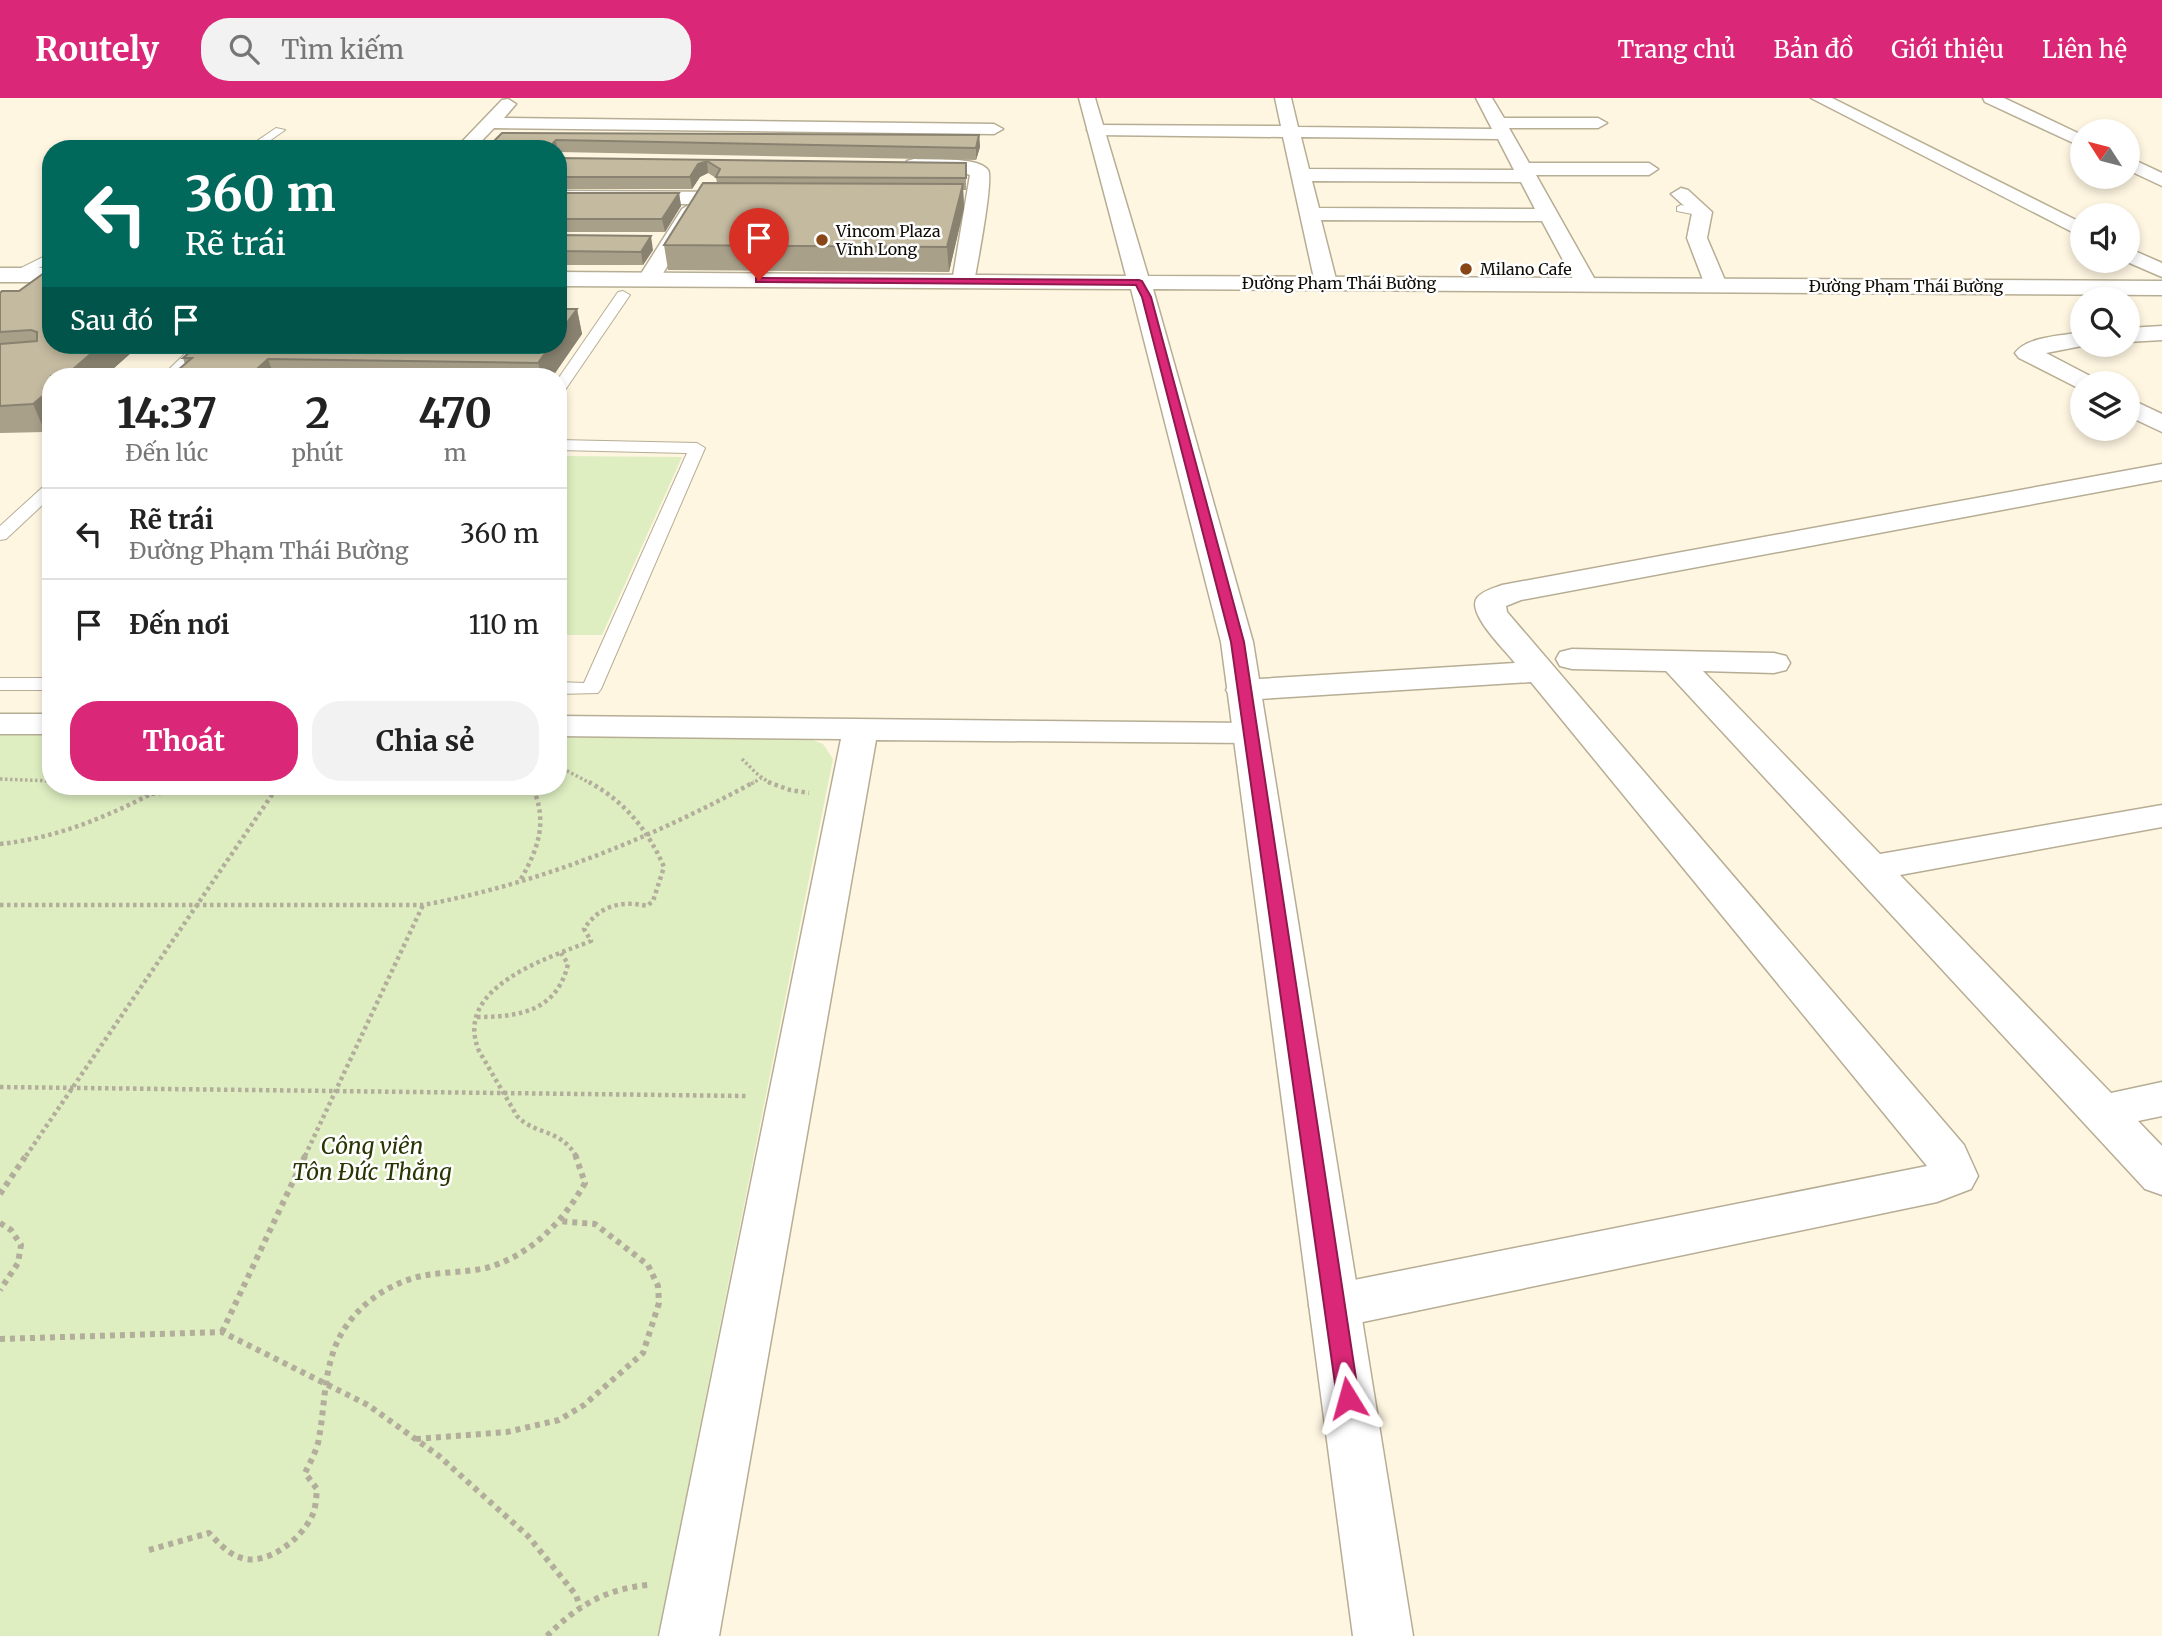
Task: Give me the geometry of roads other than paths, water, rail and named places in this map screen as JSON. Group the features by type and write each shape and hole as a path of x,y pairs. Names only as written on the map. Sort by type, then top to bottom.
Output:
{"street":[{"path":"473,140 515,98"},
{"path":"1283,98 1326,283"},
{"path":"1484,98 1590,292"},
{"path":"1819,98 2070,225"},
{"path":"1991,98 2070,136"},
{"path":"1383,1636 1237,642 1143,290 1091,114 1291,131 1598,124"},
{"path":"490,123 994,129"},
{"path":"891,164 959,165 976,169 980,173 971,199 963,282"},
{"path":"1301,175 1649,169"},
{"path":"2140,169 2162,180"},
{"path":"648,280 714,174"},
{"path":"567,197 771,198"},
{"path":"1681,201 1702,212 1697,238 1716,285"},
{"path":"1310,214 1549,215"},
{"path":"647,240 672,241"},
{"path":"2140,260 2162,271"},
{"path":"4,281 42,276"},
{"name":"Đường Phạm Thái Bường","path":"567,279 963,282 1143,290 1326,283 1590,292 1716,285 2162,288"},
{"path":"4,281 42,290"},
{"name":"Đường Phạm Thái Bường","path":"567,294 1143,290 1590,292 2070,301"},
{"path":"2140,301 2162,301"},
{"path":"2140,334 2162,333"},
{"path":"2070,341 2040,347 2027,353 2070,376"},
{"path":"2140,412 2162,424"},
{"path":"1334,1306 1937,1183 1954,1175 1947,1158 1557,665 1491,612 1490,601 1513,592 2162,472"},
{"path":"1243,690 1557,665 1675,661 1774,663"},
{"path":"1675,661 2162,1177"},
{"path":"0,724 42,724"},
{"path":"567,726 1250,733"},
{"path":"689,1636 861,728"},
{"path":"1871,868 2162,816"},
{"path":"2101,1112 2162,1099"}],"lane":[{"path":"264,140 280,130"},
{"path":"4,281 42,262"},
{"path":"567,377 623,295"},
{"path":"581,323 604,323"},
{"path":"178,368 192,354"},
{"path":"567,445 697,448 591,689 567,688"},
{"path":"0,535 42,496"},
{"path":"0,684 42,684"}],"place":[{"name":"Vincom Plaza Vĩnh Long","path":"822,240"},
{"name":"Milano Cafe","path":"1466,269"}],"park label":[{"name":"Công viên Tôn Đức Thắng","path":"372,1159"}]}
